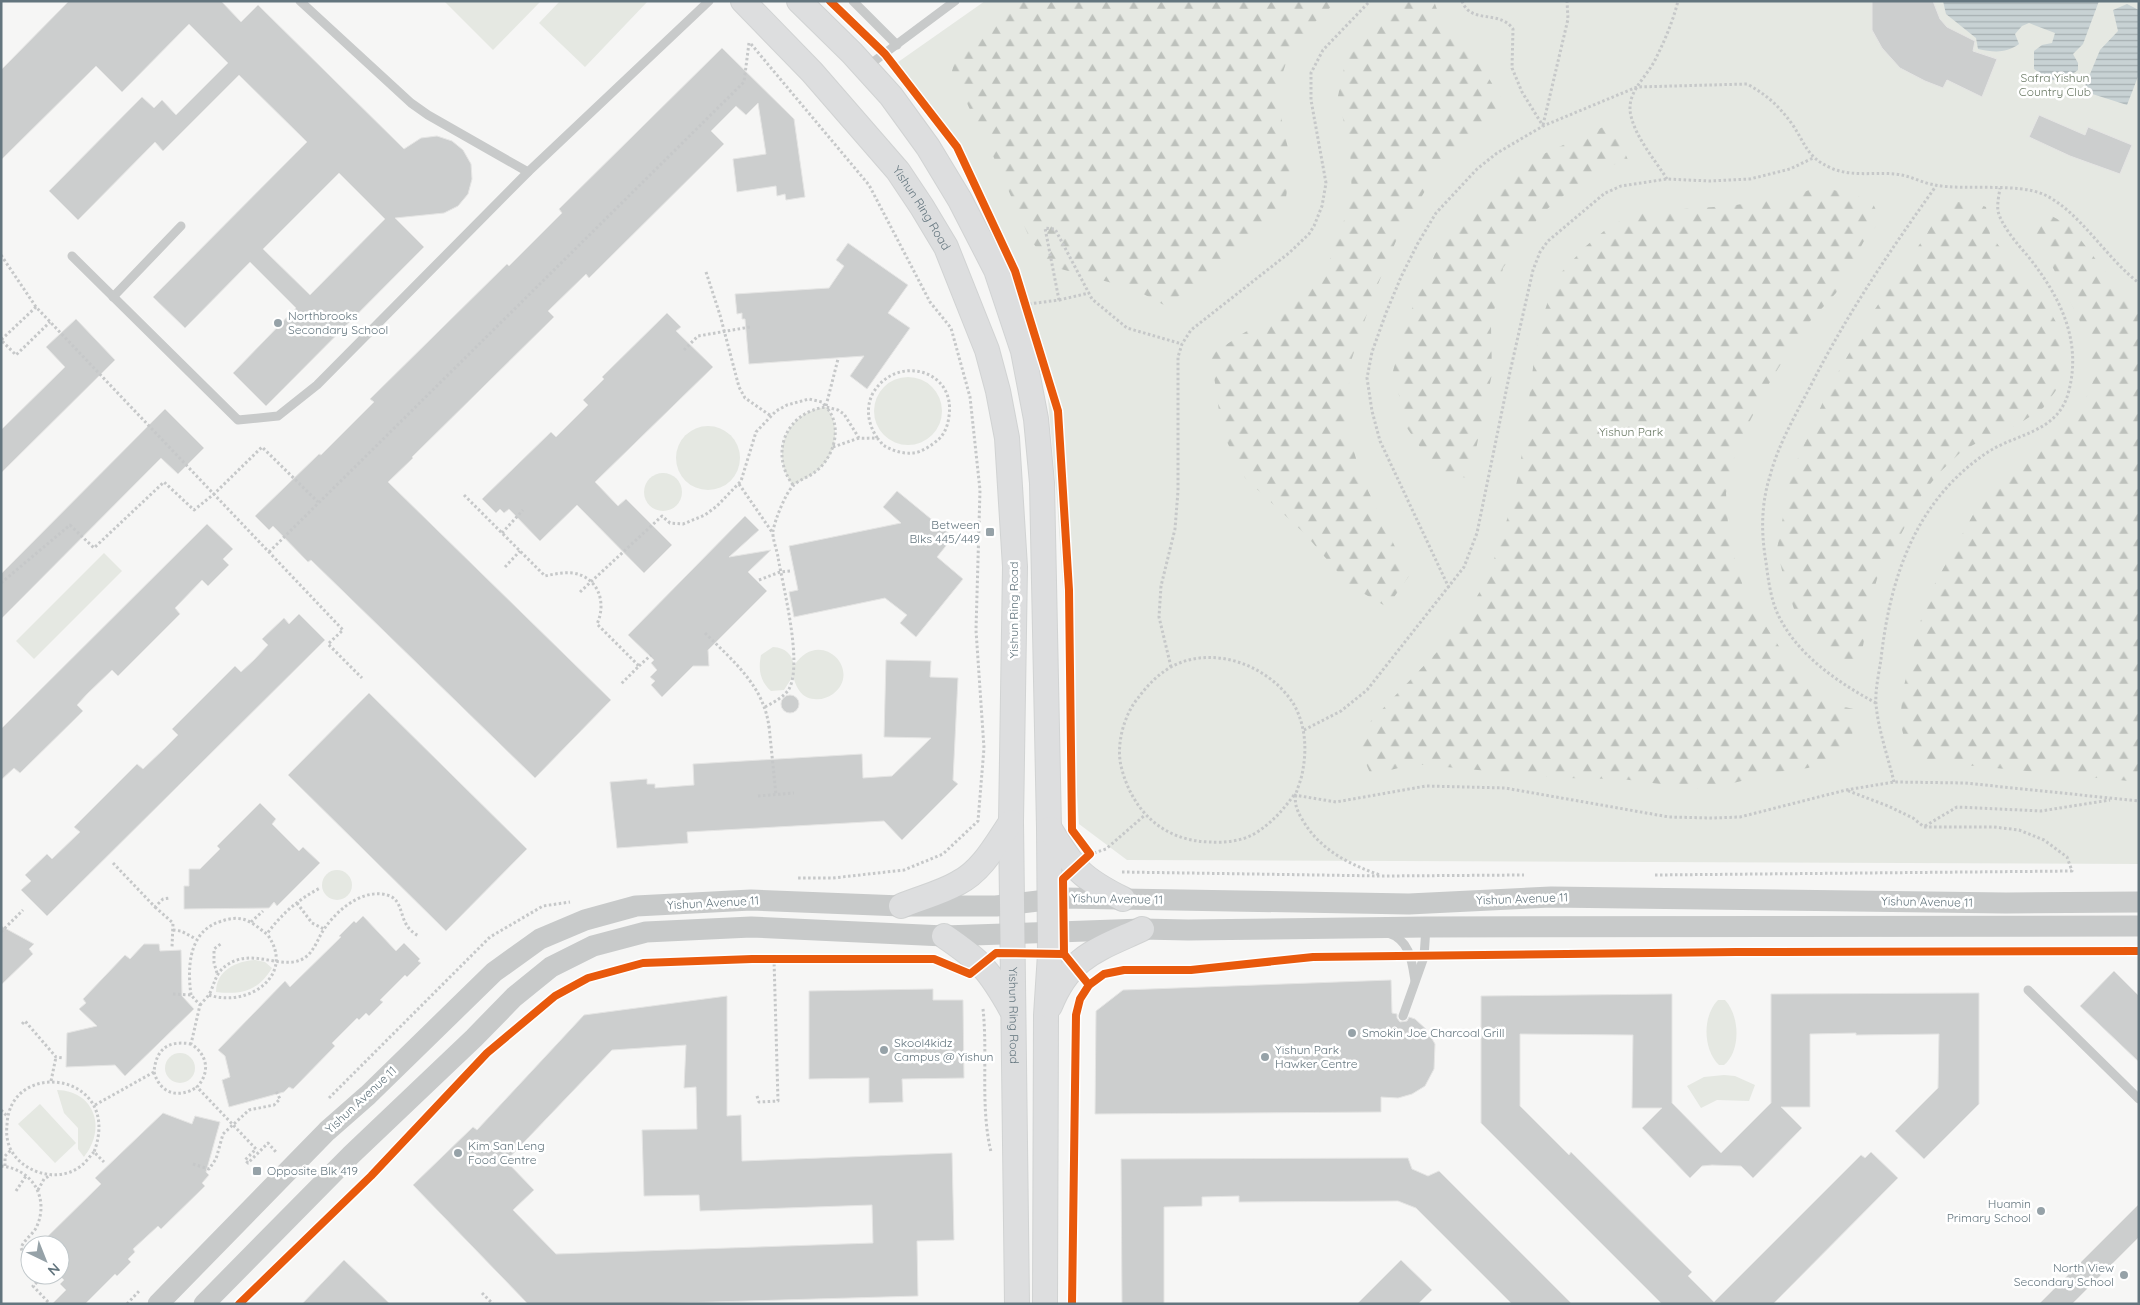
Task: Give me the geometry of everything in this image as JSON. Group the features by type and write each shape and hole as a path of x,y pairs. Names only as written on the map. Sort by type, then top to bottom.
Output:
{"main road":[{"name":"Yishun Ring Road","path":"743,1 812,72 898,170 946,247 987,350 998,391 1007,438 1015,567 1011,904 1018,1304"},
{"path":"799,1 866,68 891,96 928,146 960,200 996,270 1023,351 1036,419 1042,483 1050,900 1046,1016 1045,1304"},
{"path":"901,906 959,883 975,871 1011,822"},
{"path":"1049,828 1087,860 1094,884 1123,899"},
{"path":"1046,1016 1058,986 1074,966 1093,952 1142,928"},
{"path":"944,936 982,964 994,980 1013,1013"}],"street":[{"name":"Yishun Avenue 11","path":"158,1304 327,1131 368,1095 494,972 540,940 585,920 636,906 751,900 901,906 996,906 1050,900 1123,899 1409,904 1551,897 2006,903 2139,902"},
{"path":"1170,900 1172,913 1188,930"},
{"path":"1409,904 1423,915 1426,927"},
{"name":"Yishun Avenue 11","path":"204,1304 350,1155 474,1038 514,997 551,967 592,946 646,932 751,927 944,936 1142,928 1188,930 1426,927 2139,926"}],"lane":[{"path":"300,1 411,103 428,115 528,172"},
{"path":"72,256 238,420 278,416 317,385 528,172 709,1"},
{"path":"853,1 897,45"},
{"path":"866,68 956,1"},
{"path":"113,297 181,226"},
{"path":"1403,1016 1424,957 1426,927"},
{"path":"1376,928 1396,936 1407,947 1412,956 1415,984"},
{"path":"2028,990 2139,1099"}],"path":[{"path":"1171,667 1159,617 1161,586 1174,529 1178,491 1178,357 1182,344 1191,330 1289,253 1309,234 1314,226 1322,206 1326,183 1311,94 1311,73 1313,65 1323,50 1370,1"},
{"path":"1462,1 1464,6 1476,16 1502,18 1512,29 1512,68 1522,92 1543,126"},
{"path":"1543,126 1566,28 1567,1"},
{"path":"1667,179 1633,123 1630,106 1636,87 1655,61 1678,1"},
{"path":"744,36 869,185 930,302 951,328 970,397 980,490 976,630 984,748 978,820 943,854 904,870 833,878 796,878"},
{"path":"269,552 744,82 749,43"},
{"path":"1449,588 1380,441 1372,411 1367,378 1372,352 1401,277 1436,213 1477,169 1497,153 1543,126 1636,87 1747,84 1762,92 1774,102 1793,125 1802,143 1813,158 1844,173 1897,174 1936,186 2000,188 2045,195 2075,217 2122,270 2139,283"},
{"path":"1304,730 1341,711 1367,690 1449,588 1464,566 1477,533 1533,270 1540,252 1555,235 1606,193 1621,186 1667,179 1750,180 1790,169 1813,158"},
{"path":"1876,704 1838,681 1796,642 1777,611 1771,594 1762,525 1769,476 1782,442 1836,335 1877,270 1936,186"},
{"path":"1894,782 1876,704 1885,620 1897,576 1908,546 1930,508 1942,492 1967,468 1987,452 2020,436 2040,429 2060,412 2068,395 2073,372 2072,345 2062,309 2047,281 2012,238 1998,212 2000,188"},
{"path":"1059,300 1045,228 1055,228 1092,299 1127,328 1182,344"},
{"path":"1,256 36,307 343,630 328,644 362,678"},
{"path":"706,272 724,330 738,387 745,398 771,416"},
{"path":"1025,305 1089,293"},
{"path":"1022,296 1028,314"},
{"path":"36,307 1,340 16,355 50,322"},
{"path":"684,350 698,336 750,327"},
{"path":"826,407 838,358"},
{"path":"833,447 859,438 878,439 891,449 913,454 930,446 943,436 948,424 949,402 947,393 937,380 919,371 904,371 886,377 870,400 868,408 871,426 878,439"},
{"path":"580,592 662,516 670,523 683,524 695,520 717,506 739,484 756,432 776,411 800,400 816,400 826,407 834,421 835,442 824,464 793,485 785,498 773,533"},
{"path":"793,485 782,461 782,454 787,433 801,415 815,408 826,407 838,410 844,414 859,438"},
{"path":"1,582 70,525 94,548 164,482 194,510 214,494 262,447 318,502"},
{"path":"739,484 773,533 793,643 794,666 790,687 780,698 765,707"},
{"path":"464,495 546,576 571,573 584,577 591,582 601,599 601,615 597,624 639,666"},
{"path":"502,533 524,510"},
{"path":"505,567 520,551"},
{"path":"760,580 780,572 792,571"},
{"path":"705,634 743,671 765,707 776,794"},
{"path":"621,684 651,655"},
{"path":"1199,659 1227,659 1253,667 1276,682 1294,704 1304,730 1306,751 1303,771 1294,795 1277,818 1253,835 1224,843 1195,842 1168,833 1145,815 1128,791 1120,763 1121,734 1131,706 1149,684 1171,667 1199,659"},
{"path":"1294,795 1336,802 1426,786 1505,788 1669,817 1712,818 1740,817 1846,790 1894,782 1965,783 2139,801"},
{"path":"1646,875 2072,871 2067,857 2044,840 2019,830 1994,827 1924,827 1913,818 1888,806 1846,790"},
{"path":"758,796 794,793"},
{"path":"1294,795 1303,820 1324,846 1337,857 1382,876"},
{"path":"1924,827 1957,807 2041,812 2114,799"},
{"path":"1084,846 1087,860 1106,849 1145,815"},
{"path":"113,864 155,907 174,923 172,947"},
{"path":"1118,871 1128,873 1382,876 1528,875"},
{"path":"267,934 273,925 297,903 320,888"},
{"path":"190,1044 200,1005 209,995 218,973 228,964 242,958 256,957 275,962 298,962 307,956 324,929 344,908 358,899 376,894 384,894 394,898 399,903 405,926 412,933 419,936"},
{"path":"155,907 163,899 170,898"},
{"path":"326,1101 490,937 543,906 576,900"},
{"path":"297,903 312,923 324,929"},
{"path":"1,932 22,910"},
{"path":"251,922 263,911"},
{"path":"200,1005 191,995 189,984 191,954 196,939 217,922 240,918 251,922 267,934 273,942 274,972 268,981 256,992 228,999 209,995"},
{"path":"173,930 181,931 196,939"},
{"path":"218,973 214,963 214,949 222,943"},
{"path":"757,1096 759,1102 778,1101 770,959 783,959"},
{"path":"173,994 191,995"},
{"path":"22,1024 25,1021 56,1057 64,1058"},
{"path":"180,1042 190,1044 201,1051 205,1059 205,1076 197,1087 183,1094 174,1093 156,1080 154,1072 155,1060 168,1044 180,1042"},
{"path":"51,1081 56,1057"},
{"path":"95,1105 154,1072"},
{"path":"38,1190 44,1179 78,1168 94,1152 100,1137 100,1120 95,1105 84,1092 71,1084 51,1081 39,1083 24,1090 13,1102 7,1116 7,1139 11,1150 26,1167 40,1173 52,1175"},
{"path":"197,1087 256,1149 245,1160 248,1164 268,1144 276,1152"},
{"path":"193,1164 209,1169 216,1159 223,1134 250,1110 274,1105 280,1099 276,1091"},
{"path":"1,1110 7,1116"},
{"path":"269,1159 282,1146"},
{"path":"11,1150 6,1156 3,1166 16,1170 26,1176 38,1190 41,1199 41,1214 36,1229 31,1235"},
{"path":"94,1152 104,1162"},
{"path":"16,1191 26,1176"},
{"path":"127,1304 147,1283"},
{"path":"34,1285 50,1304"},
{"path":"482,1293 493,1304"}],"green space":[{"path":"444,1 541,1 493,50"},
{"path":"560,1 648,1 585,67 539,23"},
{"name":"Yishun Park","path":"985,1 2139,1 2139,864 1127,860 1079,824 1057,500 1047,388 1017,265 957,147 891,67"},
{"path":"1016,1 1337,1 1311,26 1290,51 1277,90 1291,161 1285,205 1236,256 1196,286 1164,305 1134,289 1050,266 1030,239 990,149 952,71 958,50"},
{"path":"1408,1 1434,1 1439,15 1478,61 1508,109 1480,135 1444,158 1396,241 1373,296 1350,364 1347,427 1361,476 1409,576 1387,607 1349,585 1305,534 1245,478 1222,432 1211,355 1291,305 1323,279 1352,198 1350,150 1338,96 1346,59 1395,9"},
{"path":"1612,123 1628,160 1594,171 1541,214 1503,268 1491,326 1492,374 1476,449 1467,478 1437,472 1407,428 1393,371 1408,318 1435,254 1467,214 1519,165"},
{"path":"1819,186 1871,200 1881,220 1864,241 1836,293 1800,332 1770,382 1737,446 1726,493 1729,540 1745,593 1796,673 1820,689 1835,705 1854,709 1852,741 1831,758 1808,768 1778,772 1717,787 1697,789 1622,779 1564,778 1414,764 1371,775 1356,741 1370,722 1437,652 1464,618 1488,578 1512,504 1520,467 1534,360 1545,310 1556,278 1586,246 1610,226 1638,212 1729,206 1794,196"},
{"path":"1955,202 1973,202 1986,207 1990,234 2014,266 2039,293 2056,322 2062,351 2057,389 2043,408 2017,425 1995,433 1962,451 1940,472 1923,493 1877,579 1871,600 1863,646 1855,660 1840,660 1825,648 1797,618 1784,579 1777,549 1791,474 1830,386 1875,309 1937,216"},
{"path":"2048,214 2070,226 2128,301 2139,308 2139,782 1954,764 1909,756 1900,722 1903,690 1918,628 1933,587 1974,513 2016,467 2082,408 2093,381 2089,350 2079,319 2050,262 2033,237 2037,223"},
{"path":"901,377 915,377 927,382 937,392 942,404 942,418 937,430 927,440 915,445 901,445 889,440 879,430 874,418 874,404 879,392 889,382"},
{"path":"826,407 835,428 834,444 831,452 820,468 793,485 786,473 783,460 786,436 792,425 801,417 812,410"},
{"path":"702,426 714,426 731,435 738,446 740,458 738,470 731,481 714,490 702,490 690,485 681,476 676,464 676,452 681,440 690,431"},
{"path":"663,473 670,474 676,479 681,485 681,499 676,505 670,510 663,511 656,510 650,505 645,499 644,492 645,485 650,479 656,474"},
{"path":"104,553 122,571 34,659 16,641"},
{"path":"773,647 788,652 794,666 804,655 815,650 826,651 841,664 844,674 841,684 833,694 822,699 809,698 802,694 793,676 784,690 771,691 762,679 760,666 761,655"},
{"path":"337,870 348,874 352,885 348,896 337,900 326,896 322,885 326,874"},
{"path":"255,960 265,962 272,968 261,982 241,992 216,992 217,984 224,972 241,962"},
{"path":"1718,1000 1725,1000 1734,1015 1736,1024 1736,1042 1730,1059 1724,1065 1719,1065 1714,1059 1707,1042 1706,1033 1709,1015"},
{"path":"180,1053 191,1057 195,1068 191,1079 180,1083 169,1079 165,1068 169,1057"},
{"path":"1735,1076 1755,1085 1749,1101 1717,1100 1701,1108 1687,1086 1704,1077"},
{"path":"57,1090 70,1092 80,1097 88,1104 93,1113 96,1124 95,1135 84,1157 78,1149 78,1128 64,1113"},
{"path":"40,1104 76,1143 55,1163 18,1124"}],"shaded area":[{"path":"1943,1 2099,1 2083,44 2073,54 2078,63 2078,70 2065,78 2056,80 2046,77 2034,69 2034,51 2042,45 2052,43 2055,33 2029,23 2022,26 2015,34 2019,44 2014,47 1999,51 1978,49 1976,38 1946,14"},
{"path":"2127,4 2139,10 2139,74 2127,105 2083,91 2100,50 2118,31 2113,10"}],"building":[{"path":"69,1 221,1 241,22 258,5 404,149 421,138 437,136 452,141 463,150 471,164 472,179 468,194 458,206 444,213 395,218 424,247 266,406 233,373 296,308 250,262 185,328 153,297 307,142 239,75 163,151 155,142 78,220 49,191 142,97 154,108 162,100 176,115 228,63 189,24 122,92 96,66 1,160 1,70","holes":["339,173 385,219 310,295 263,249"]},
{"path":"1872,1 1933,1 1940,19 1947,27 1975,41 1973,51 1997,59 1982,97 1947,80 1943,88 1900,68 1882,48 1872,30"},
{"path":"722,48 794,119 805,197 786,200 785,194 777,196 776,186 737,192 733,159 766,154 758,103 746,115 736,106 711,131 724,144 589,278 586,274 548,311 554,317 388,482 611,700 535,778 311,560 308,562 273,526 269,530 255,516 319,454 321,455 374,402 370,399 507,264 509,266 562,213 559,209"},
{"path":"2039,115 2085,135 2088,127 2132,145 2120,174 2070,156 2029,137"},
{"path":"848,243 908,285 888,313 910,328 867,389 850,376 864,356 749,364 745,319 742,319 742,313 737,314 735,294 829,288 844,266 836,260"},
{"path":"667,313 681,327 676,331 713,367 595,482 618,506 626,499 672,545 644,573 577,505 540,541 509,509 504,513 500,509 496,513 482,499 551,432 556,437 588,405 583,400 604,379 602,377"},
{"path":"76,319 115,360 1,473 1,430 65,367 46,347"},
{"path":"165,409 204,448 178,474 161,458 1,619 1,574"},
{"path":"897,491 953,537 937,557 963,579 916,637 900,623 907,615 885,598 794,617 789,592 798,590 789,546 901,523 883,507"},
{"path":"745,516 759,530 729,557 771,550 748,572 767,591 708,650 709,666 693,666 662,697 651,685 655,681 650,677 657,670 651,663 654,660 628,635"},
{"path":"207,524 233,549 223,559 229,565 208,586 202,580 175,608 180,614 118,676 112,670 87,694 77,705 83,711 20,773 14,768 1,780 1,729"},
{"path":"299,614 325,640 47,916 21,890 31,881 25,875 47,854 52,859 80,832 74,827 137,764 143,769 165,748 178,735 172,729 235,666 241,672 254,660 268,645 262,639 284,618 289,624"},
{"path":"886,660 931,661 930,677 958,678 953,780 958,784 902,840 884,821 687,832 688,843 617,848 610,782 647,779 647,784 655,784 655,788 694,785 693,764 862,754 863,778 892,776 931,738 884,737"},
{"path":"369,693 527,849 446,931 288,775"},
{"path":"790,695 796,698 799,704 796,710 790,713 784,710 781,704 784,698"},
{"path":"260,803 276,819 272,824 299,851 303,847 320,863 277,906 274,902 269,908 184,909 184,886 189,886 189,869 200,869 220,849 217,846"},
{"path":"363,916 396,951 404,943 420,959 418,961 421,963 407,977 405,975 380,1000 383,1002 369,1016 366,1013 359,1020 357,1018 332,1043 335,1046 293,1089 289,1087 284,1092 229,1107 222,1080 230,1077 225,1056 218,1050 285,981 290,987 341,937 339,936 354,921 356,923"},
{"path":"1,926 34,944 29,949 33,954 1,985"},
{"path":"144,944 159,944 160,951 181,950 182,996 194,1009 125,1076 115,1065 66,1067 67,1033 97,1026 79,1009 86,1003 83,999 125,955 130,959"},
{"path":"2114,971 2139,996 2139,1062 2080,1006"},
{"name":"Yishun Park Hawker Centre","path":"1391,980 1392,1013 1397,1014 1400,1022 1407,1021 1409,1017 1415,1019 1427,1030 1435,1044 1434,1069 1425,1086 1412,1094 1398,1098 1381,1097 1381,1112 1095,1114 1096,1011 1123,990"},
{"path":"933,989 933,1000 963,1000 964,1078 902,1079 903,1102 869,1103 869,1078 809,1079 809,991"},
{"path":"1979,993 1979,1104 1924,1159 1895,1131 1938,1088 1939,1034 1810,1034 1810,1107 1781,1107 1802,1128 1753,1178 1741,1166 1712,1165 1702,1166 1690,1178 1642,1128 1662,1108 1632,1108 1633,1035 1520,1034 1520,1106 1569,1155 1571,1152 1692,1272 1688,1276 1714,1302 1861,1155 1865,1158 1871,1152 1898,1178 1773,1304 1662,1304 1481,1123 1481,996 1672,994 1672,1103 1721,1153 1771,1103 1771,994"},
{"path":"727,996 727,1116 741,1115 742,1161 952,1153 954,1240 917,1241 918,1296 646,1304 528,1304 413,1185 473,1127 477,1130 584,1015","holes":["686,1045 684,1088 696,1087 697,1129 642,1130 644,1196 699,1195 700,1211 872,1205 873,1243 556,1254 513,1210 534,1190 506,1161 612,1050"]},
{"path":"163,1113 192,1124 195,1116 220,1122 206,1172 209,1175 202,1183 205,1186 161,1229 158,1226 133,1249 135,1252 128,1259 131,1262 117,1276 115,1274 85,1304 52,1304 66,1290 61,1285 70,1285 70,1235 49,1235 101,1184 95,1178"},
{"path":"1408,1158 1412,1169 1428,1176 1439,1171 1572,1304 1512,1304 1416,1208 1398,1201 1239,1202 1239,1196 1202,1197 1202,1206 1164,1207 1164,1304 1122,1304 1121,1159"},
{"path":"2139,1204 2139,1237 2072,1304 2039,1304"},
{"path":"344,1260 390,1304 302,1304"},
{"path":"1401,1260 1432,1290 1418,1304 1357,1304"}],"cycle path":[{"path":"830,1 885,54 957,147 1015,271 1058,411 1069,590 1072,830 1090,854 1063,879 1064,954 1089,985"},
{"path":"1072,1304 1076,1015 1080,999 1089,985 1104,974 1124,970 1191,970 1313,957 1736,952 2139,951"},
{"path":"239,1304 371,1176 487,1053 555,996 588,978 643,963 752,959 934,959 970,974 996,953 1064,954"}],"place":[{"name":"Northbrooks Secondary School","path":"278,323"},
{"name":"Between Blks 445/449","path":"990,532"},
{"name":"Smokin Joe Charcoal Grill","path":"1352,1033"},
{"name":"Skool4kidz Campus @ Yishun","path":"884,1050"},
{"name":"Yishun Park Hawker Centre","path":"1265,1057"},
{"name":"Kim San Leng Food Centre","path":"458,1153"},
{"name":"Opposite Blk 419","path":"257,1171"},
{"name":"Huamin Primary School","path":"2041,1211"},
{"name":"North View Secondary School","path":"2124,1275"}],"park label":[{"name":"Safra Yishun Country Club","path":"2055,85"}]}
